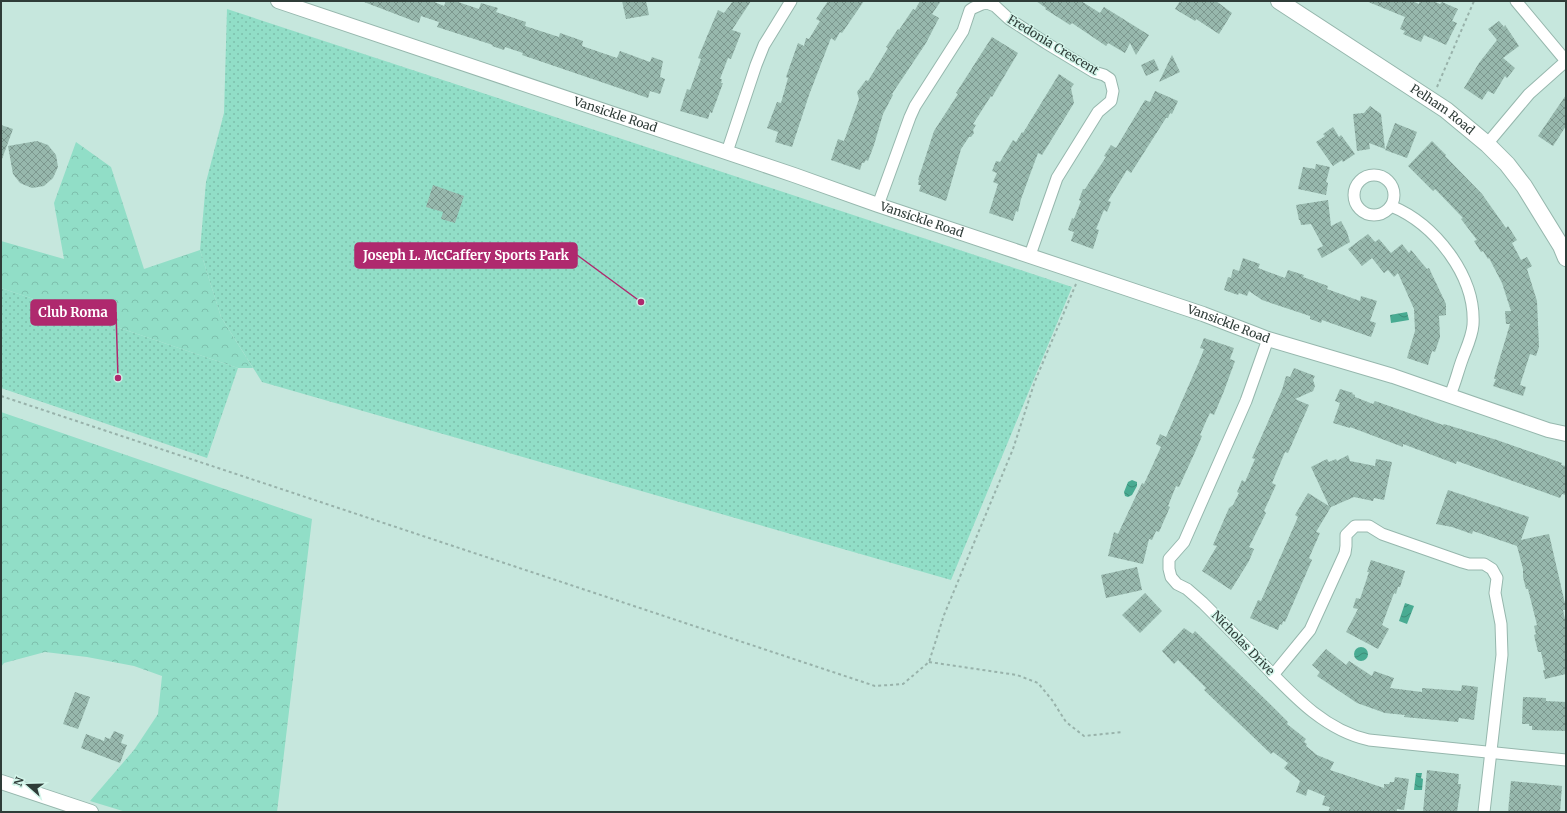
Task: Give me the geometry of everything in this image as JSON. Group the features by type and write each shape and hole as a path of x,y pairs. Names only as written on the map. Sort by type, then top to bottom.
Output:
{"main road":[{"name":"Pelham Road","path":"1279,1 1431,101 1460,121 1487,144 1507,164 1524,186 1564,249"}],"street":[{"name":"Vansickle Road","path":"278,1 727,152 878,205 1030,255 1203,314 1268,338 1393,376 1548,430 1566,434"},
{"path":"727,152 764,45 791,1"},
{"path":"1487,144 1529,94 1566,61 1516,1"},
{"name":"Fredonia Crescent","path":"878,205 915,106 963,31 970,10 977,5 991,4 999,8 1009,19 1046,43 1094,72 1108,77 1112,82 1113,87 1111,101 1098,112 1057,178 1030,255"},
{"path":"1391,206 1411,216 1424,226 1444,247 1467,285 1472,299 1473,314 1471,334 1450,395"},
{"name":"Nicholas Drive","path":"1268,338 1246,401 1184,542 1169,559 1168,569 1171,577 1174,581 1203,603 1303,704 1337,729 1369,740 1566,760"},
{"path":"1273,675 1310,630 1344,553 1346,535 1354,526 1368,526 1382,534 1469,564 1484,564 1492,569 1497,578 1495,593 1501,624 1502,655 1484,812"},
{"path":"1,782 91,812"}],"path":[{"path":"1431,101 1474,1"},
{"path":"1,396 875,686 903,684 929,662 944,615 1013,449 1035,381 1080,273"},
{"path":"929,662 1017,675 1038,683 1052,700 1066,722 1084,736 1123,732"}],"green space":[{"path":"227,9 1072,287 951,580 262,382 221,317 200,250 206,182 224,113"},
{"path":"76,142 111,167 144,269 200,250 221,317 253,368 238,368 1,288 1,241 64,259 54,203"},
{"path":"1,288 238,368 207,458 1,388"},
{"path":"1,412 312,519 277,812 126,812 90,801 134,750 158,714 162,676 134,666 87,657 45,652 4,663 1,667"}],"water":[{"path":"1407,312 1409,320 1391,323 1390,315"},
{"path":"1132,480 1137,482 1137,486 1132,495 1128,497 1125,496 1124,492 1128,482"},
{"path":"1405,603 1414,606 1407,624 1399,621"},
{"path":"1361,647 1366,649 1368,654 1366,659 1361,661 1356,659 1354,654 1356,649"},
{"path":"1416,773 1422,773 1422,790 1414,790"}],"building":[{"path":"364,1 432,1 444,6 446,1 455,1 479,9 481,3 498,8 496,12 526,22 525,26 559,37 560,33 583,41 582,46 617,58 620,51 650,62 652,57 663,61 660,77 665,79 660,94 650,91 648,98 522,55 523,53 505,47 504,50 437,27 439,22 421,16 419,23"},
{"path":"622,1 646,1 649,15 626,19"},
{"path":"733,1 751,1 732,30 741,33 731,59 728,58 720,79 722,79 721,83 723,83 712,113 710,112 708,119 680,111 687,89 690,90 701,59 698,58 718,10 724,13"},
{"path":"828,1 864,1 842,33 840,32 835,41 831,38 809,95 792,147 775,142 778,132 767,128 777,102 781,103 788,78 786,77 798,43 804,46 806,38 809,39 820,21 816,19"},
{"path":"920,1 941,1 932,14 939,18 926,43 892,94 893,95 883,114 868,161 866,160 862,163 860,170 831,160 838,139 844,141 859,99 857,92 866,80 868,81 888,48 886,47 913,9 915,10"},
{"path":"1036,1 1081,1 1100,13 1104,7 1149,35 1136,55 1130,43 1125,53 1108,43 1106,46 1072,23 1070,25 1045,9 1046,8"},
{"path":"1180,1 1216,1 1232,13 1219,34 1196,19 1195,21 1175,9"},
{"path":"1366,1 1412,1 1419,4 1420,1 1433,1 1440,4 1442,2 1458,9 1452,21 1457,23 1446,45 1424,35 1421,42 1403,34 1405,31 1400,29 1405,17"},
{"path":"1499,21 1504,27 1505,25 1519,46 1503,58 1515,68 1507,78 1505,76 1494,94 1488,91 1482,100 1464,88 1479,63 1497,40 1488,29"},
{"path":"992,37 1018,53 992,97 991,96 973,124 976,125 973,130 974,133 971,137 969,137 961,149 946,201 919,191 921,185 918,185 918,180 934,131 958,94 956,93"},
{"path":"1172,55 1180,72 1159,82"},
{"path":"1154,59 1159,70 1146,76 1141,65"},
{"path":"1059,74 1074,84 1071,88 1074,103 1042,155 1038,153 1021,199 1018,212 1016,211 1013,221 989,213 998,184 993,182 997,173 992,171 996,161 1000,162 1013,140 1016,142 1022,132 1023,133"},
{"path":"1155,91 1178,101 1172,114 1170,113 1168,118 1166,118 1131,173 1127,170 1108,201 1111,202 1107,212 1104,210 1096,229 1099,230 1093,249 1071,241 1074,232 1068,230 1072,218 1074,219 1081,201 1079,200 1083,189 1085,189 1106,157 1104,156 1111,145 1116,148 1145,100 1150,102"},
{"path":"1566,95 1566,126 1553,146 1538,136"},
{"path":"1370,106 1381,114 1385,149 1369,143 1370,149 1357,151 1353,114 1364,113"},
{"path":"1395,123 1417,132 1407,158 1385,150"},
{"path":"1,125 13,129 2,159 1,159"},
{"path":"1333,127 1339,137 1341,135 1355,154 1343,162 1342,160 1333,166 1316,142 1325,136 1323,134"},
{"path":"37,141 48,145 56,155 58,167 53,178 44,186 32,188 20,183 13,174 8,146"},
{"path":"1432,141 1482,194 1506,228 1508,226 1517,240 1512,243 1521,260 1527,257 1532,266 1527,269 1537,301 1539,347 1536,356 1530,354 1520,385 1526,387 1523,396 1493,386 1510,324 1506,324 1505,311 1511,311 1502,283 1489,258 1488,259 1483,251 1481,252 1474,241 1477,240 1461,219 1463,218 1435,189 1433,191 1408,166"},
{"path":"1316,164 1330,167 1326,182 1328,183 1326,195 1298,189 1303,167 1315,169"},
{"path":"433,185 464,196 455,223 441,219 443,212 426,207"},
{"path":"1328,200 1331,226 1341,221 1350,242 1322,258 1317,249 1323,246 1311,224 1301,225 1296,205"},
{"path":"1368,234 1375,242 1379,239 1391,253 1402,244 1409,253 1411,250 1427,269 1429,268 1446,304 1446,315 1439,316 1440,337 1435,352 1432,351 1428,365 1407,358 1415,331 1414,309 1398,273 1394,277 1388,270 1384,273 1372,258 1362,266 1348,249"},
{"path":"1243,258 1260,264 1258,268 1285,278 1288,270 1304,275 1303,277 1328,286 1327,289 1360,301 1361,296 1377,301 1370,321 1376,323 1371,337 1322,320 1321,323 1310,319 1310,316 1262,300 1249,291 1247,296 1239,293 1238,295 1224,290 1228,277 1231,278 1233,269 1239,271"},
{"path":"1204,338 1234,348 1230,359 1235,361 1214,415 1210,413 1208,417 1200,435 1202,436 1179,487 1176,486 1168,506 1170,507 1159,532 1156,531 1152,540 1149,539 1143,564 1108,556 1114,532 1118,534 1161,447 1156,444 1160,434 1166,437 1204,349 1200,348"},
{"path":"1294,368 1315,376 1313,380 1315,386 1313,391 1295,399 1309,405 1288,453 1285,452 1272,483 1276,485 1264,511 1266,513 1249,547 1254,549 1249,561 1231,590 1202,571 1217,546 1213,545 1229,508 1233,505 1239,493 1237,492 1242,480 1245,482 1255,459 1252,458 1282,390 1286,376 1290,377"},
{"path":"1340,389 1353,393 1352,394 1355,395 1355,397 1373,404 1375,401 1443,425 1444,424 1497,440 1562,463 1561,465 1566,466 1566,495 1562,494 1560,498 1457,461 1456,464 1403,444 1403,447 1350,427 1333,423 1340,403 1335,401"},
{"path":"1348,455 1350,461 1375,466 1376,459 1392,462 1384,500 1374,498 1373,501 1354,497 1331,507 1316,532 1320,533 1309,558 1312,560 1285,622 1283,621 1282,625 1280,624 1278,630 1250,618 1258,600 1261,601 1298,517 1295,515 1308,493 1329,506 1311,467 1327,459 1329,462 1336,459 1337,461"},
{"path":"1448,490 1529,517 1521,540 1549,534 1566,608 1566,610 1563,610 1566,624 1566,674 1545,679 1543,670 1545,670 1541,652 1538,652 1534,635 1536,634 1534,626 1537,625 1528,589 1526,589 1517,546 1473,531 1472,534 1452,527 1436,524"},
{"path":"1371,560 1405,571 1400,587 1398,587 1396,594 1394,593 1382,625 1389,629 1378,649 1346,632 1358,609 1353,608 1356,598 1360,599 1369,572 1367,572"},
{"path":"1137,567 1142,590 1106,598 1101,575"},
{"path":"1145,593 1162,611 1140,633 1122,615"},
{"path":"1184,628 1193,634 1195,631 1288,722 1287,724 1306,739 1304,742 1307,744 1306,746 1317,755 1334,762 1330,770 1384,788 1384,784 1394,782 1395,777 1409,779 1404,810 1397,809 1397,812 1328,812 1330,807 1322,805 1325,796 1308,789 1306,796 1296,792 1300,781 1284,768 1288,763 1273,752 1271,754 1204,690 1206,688 1178,660 1174,664 1162,651"},
{"path":"1326,649 1346,665 1349,661 1372,676 1374,671 1394,678 1390,688 1422,692 1422,688 1461,691 1462,685 1478,687 1474,720 1459,718 1458,722 1404,717 1405,715 1385,713 1357,703 1317,676 1320,672 1312,665"},
{"path":"75,692 90,697 78,729 63,724"},
{"path":"1523,697 1546,698 1546,701 1566,702 1566,731 1532,730 1532,726 1529,726 1529,724 1522,724"},
{"path":"114,731 124,735 121,743 127,745 120,763 81,748 86,734 104,741 105,737 110,739"},
{"path":"1427,770 1459,774 1458,784 1461,784 1457,812 1423,812"},
{"path":"1511,781 1562,786 1560,812 1508,812"}],"place":[{"name":"Joseph L. McCaffery Sports Park","path":"641,302"},
{"name":"Club Roma","path":"118,378"}]}
